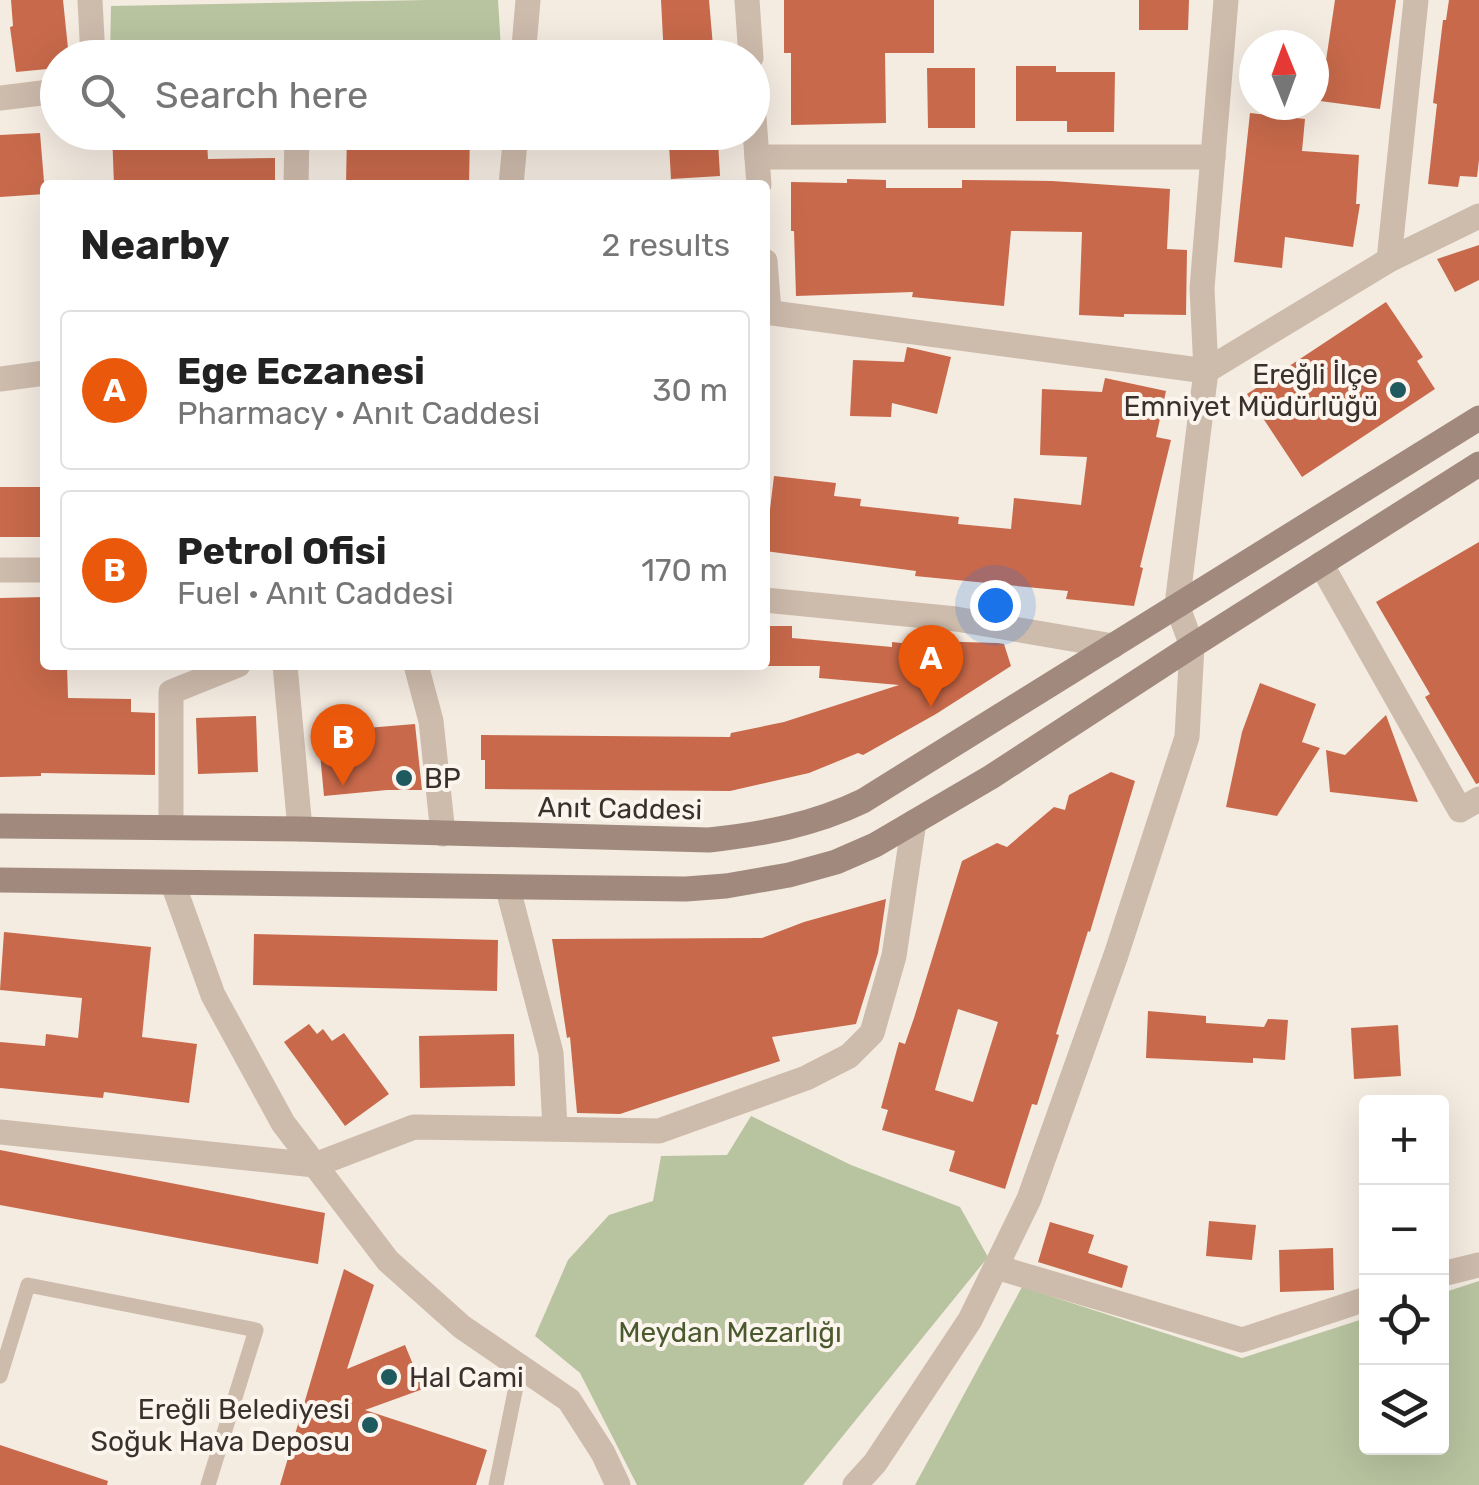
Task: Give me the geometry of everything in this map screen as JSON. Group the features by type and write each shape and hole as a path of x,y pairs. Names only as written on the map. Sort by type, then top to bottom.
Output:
{"main road":[{"name":"Anıt Caddesi","path":"0,826 300,828 709,840 792,828 832,816 863,801 1479,418"},
{"path":"0,880 630,890 726,886 836,862 876,845 990,777 1479,464"}],"street":[{"path":"90,0 92,40"},
{"path":"525,40 528,0"},
{"path":"747,0 749,40"},
{"path":"854,1485 875,1463 970,1320 1029,1199 1188,737 1192,646 1177,605 1206,370 1202,288 1226,0"},
{"path":"1389,260 1416,0"},
{"path":"0,98 40,92"},
{"path":"296,180 297,150"},
{"path":"512,180 515,150"},
{"path":"756,150 758,180"},
{"path":"756,157 1213,157"},
{"path":"770,312 1206,370 1389,260 1479,216"},
{"path":"0,380 40,374"},
{"path":"1321,564 1460,810 1479,800"},
{"path":"0,570 40,570"},
{"path":"770,600 956,619 1113,646"},
{"path":"171,827 171,692 226,670"},
{"path":"285,670 300,828"},
{"path":"417,670 431,721 443,834"},
{"path":"0,1132 315,1164 414,1127 659,1131 806,1078 849,1056 872,1033 894,956 914,822"},
{"path":"174,884 213,995 283,1123 388,1261 462,1327 569,1400 604,1453 618,1485"},
{"path":"508,888 551,1053 555,1128"},
{"path":"996,1266 1242,1340 1359,1301"},
{"path":"1449,1272 1479,1266"}],"lane":[{"path":"0,1376 28,1285 256,1330 208,1485"},
{"path":"496,1485 520,1367"}],"green space":[{"path":"498,0 500,40 110,40 111,6"},
{"name":"Meydan Mezarlığı","path":"751,1116 851,1165 960,1207 988,1257 803,1485 637,1485 580,1373 535,1336 568,1260 609,1215 653,1201 661,1156 727,1155"},
{"path":"1479,1281 1479,1485 915,1485 1022,1287 1242,1358 1359,1320 1359,1455 1449,1455 1449,1291"}],"building":[{"path":"11,0 63,0 67,40 40,40 40,70 16,72 10,27"},
{"path":"661,0 709,0 712,40 663,40"},
{"path":"784,0 934,0 934,53 885,53 886,123 791,125 791,53 784,53"},
{"path":"1139,0 1189,0 1188,30 1139,30"},
{"path":"1335,0 1396,0 1380,109 1329,102 1329,40"},
{"path":"1449,0 1479,0 1479,160 1477,177 1460,176 1458,187 1428,184 1437,104 1433,103"},
{"path":"1016,66 1056,66 1056,72 1115,72 1114,132 1067,132 1067,121 1016,121"},
{"path":"927,68 975,68 975,128 928,128"},
{"path":"1249,120 1305,120 1302,151 1359,155 1356,204 1360,204 1353,247 1285,237 1282,268 1234,262"},
{"path":"40,133 44,180 40,180 40,194 0,197 0,135"},
{"path":"113,150 207,150 208,159 275,158 275,180 114,180"},
{"path":"347,150 470,150 469,180 346,180"},
{"path":"669,150 719,150 720,176 671,179"},
{"path":"847,179 886,180 886,188 962,188 962,180 1170,189 1167,249 1187,250 1186,315 1079,315 1082,232 1011,231 1004,306 912,297 913,292 796,296 791,182 847,183"},
{"path":"1479,245 1479,280 1455,292 1437,259"},
{"path":"1386,302 1423,357 1417,361 1435,389 1302,477 1247,394"},
{"path":"907,347 951,357 937,414 892,403 891,417 850,416 853,360 904,362"},
{"path":"1105,378 1166,391 1156,437 1171,440 1134,606 1066,599 1068,591 915,576 916,571 770,552 774,476 836,483 834,496 861,499 860,506 959,517 958,524 1011,529 1014,498 1081,505 1087,457 1040,455 1042,389 1102,392"},
{"path":"0,487 40,487 40,537 0,537"},
{"path":"1479,542 1476,784 1425,697 1430,694 1376,602"},
{"path":"40,597 40,670 67,670 68,698 131,699 131,712 155,713 155,775 41,773 0,777 0,598"},
{"path":"770,626 792,626 792,638 892,647 892,642 928,646 928,641 998,643 1004,644 1011,666 863,755 858,753 809,773 730,791 485,789 481,735 730,737 731,733 784,722 899,685 819,678 820,666 770,666"},
{"path":"1260,683 1316,704 1302,742 1320,748 1277,816 1226,807 1242,732"},
{"path":"1386,715 1418,802 1330,792 1326,750 1345,755"},
{"path":"256,716 258,772 198,774 196,718"},
{"path":"415,724 422,790 324,796 318,732"},
{"path":"1111,772 1135,781 1037,1105 1032,1104 1005,1189 949,1171 955,1151 882,1130 888,1110 881,1108 899,1042 905,1044 962,861 997,843 1007,847 1054,807 1065,810 1069,795","holes":["958,1009 998,1022 973,1102 935,1090"]},
{"path":"886,899 878,953 856,1024 772,1037 780,1061 620,1114 577,1113 570,1037 567,1038 552,939 762,938"},
{"path":"4,932 151,947 142,1037 197,1044 189,1103 104,1092 103,1098 0,1088 0,1042 45,1046 46,1034 78,1038 82,998 0,990"},
{"path":"254,934 498,940 497,991 253,985"},
{"path":"1148,1011 1206,1016 1206,1023 1264,1027 1268,1019 1288,1020 1285,1060 1253,1058 1253,1063 1146,1058"},
{"path":"309,1024 317,1034 323,1029 332,1041 344,1033 389,1094 345,1126 284,1042"},
{"path":"1398,1025 1401,1076 1354,1079 1351,1028"},
{"path":"514,1034 515,1086 420,1088 419,1036"},
{"path":"0,1150 325,1213 318,1264 0,1205"},
{"path":"1209,1221 1256,1225 1252,1260 1206,1256"},
{"path":"1050,1222 1094,1235 1088,1253 1128,1266 1122,1288 1038,1262"},
{"path":"1333,1248 1334,1290 1280,1292 1279,1250"},
{"path":"344,1269 374,1285 347,1369 405,1345 423,1389 365,1410 487,1450 476,1485 280,1485"},
{"path":"0,1445 108,1481 107,1485 0,1485"}],"place":[{"name":"Ereğli İlçe Emniyet Müdürlüğü","path":"1398,390"},
{"name":"Ege Eczanesi","path":"931,707"},
{"name":"BP","path":"404,778"},
{"name":"Petrol Ofisi","path":"343,786"},
{"name":"Hal Cami","path":"389,1377"},
{"name":"Ereğli Belediyesi Soğuk Hava Deposu","path":"370,1425"}]}
